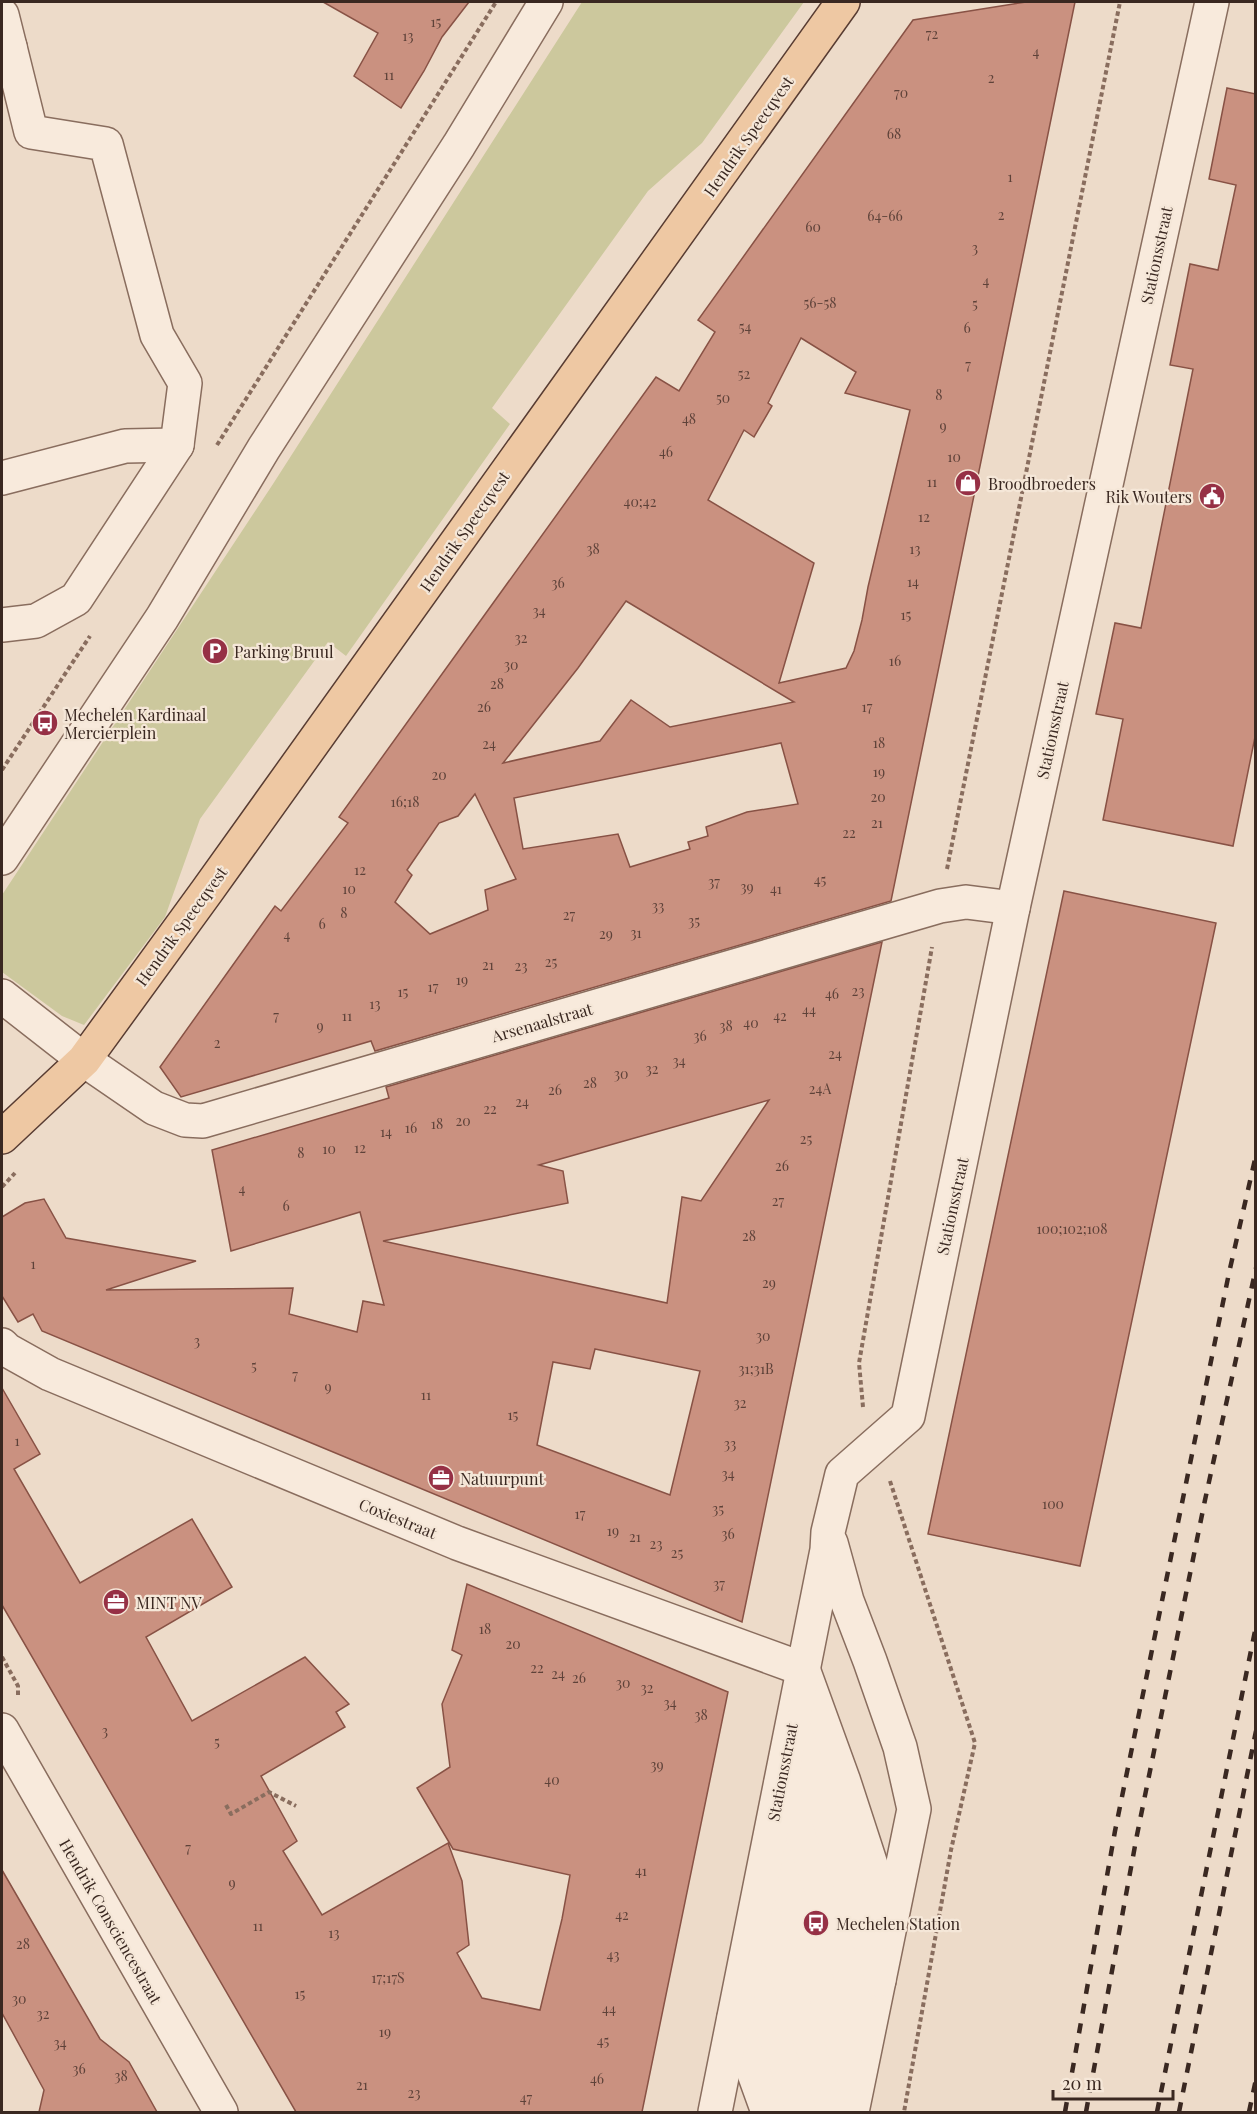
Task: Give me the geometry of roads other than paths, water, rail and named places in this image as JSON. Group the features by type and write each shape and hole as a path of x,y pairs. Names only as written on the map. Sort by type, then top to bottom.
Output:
{"main road":[{"name":"Hendrik Speecqvest","path":"2,1137 84,1060 214,882 843,2"}],"street":[{"path":"2,858 162,618 276,429 452,155 546,2"},
{"name":"Stationsstraat","path":"715,2112 827,1550 828,1532 842,1474 908,1416 1013,908 1212,2"},
{"path":"2,15 6,54 32,132 106,144 157,335 185,383 177,445 76,599 36,621 2,625"},
{"path":"2,478 125,446 177,445"},
{"name":"Arsenaalstraat","path":"84,1060 154,1108 185,1119 203,1121 940,906 966,902 1013,908"},
{"path":"2,996 84,1060"},
{"name":"Coxiestraat","path":"2,1345 50,1374 457,1543 803,1669"},
{"path":"828,1532 847,1601 900,1748 914,1809 867,2038 846,2107"},
{"path":"803,1669 844,1782 890,1923"},
{"path":"792,1723 879,1980"},
{"name":"Hendrik Consciencestraat","path":"2,1730 221,2112"},
{"path":"781,1781 867,2038"},
{"path":"769,1840 846,2107"},
{"path":"757,1899 846,2107"},
{"path":"746,1958 800,2112"},
{"path":"734,2017 768,2112"},
{"path":"722,2076 735,2112"}],"railway":[{"path":"1065,2112 1115,1831 1229,1273 1256,1155"},
{"path":"1086,2112 1137,1835 1205,1500 1256,1268"},
{"path":"1157,2112 1256,1626"},
{"path":"1179,2112 1256,1731"},
{"path":"1249,2112 1256,2079"}],"place":[{"name":"Broodbroeders","path":"968,483"},
{"name":"Rik Wouters","path":"1212,496"},
{"name":"Parking Bruul","path":"215,651"},
{"name":"Mechelen Kardinaal Mercierplein","path":"45,723"},
{"name":"Natuurpunt","path":"441,1478"},
{"name":"MINT NV","path":"116,1602"},
{"name":"Mechelen Station","path":"816,1923"}]}
